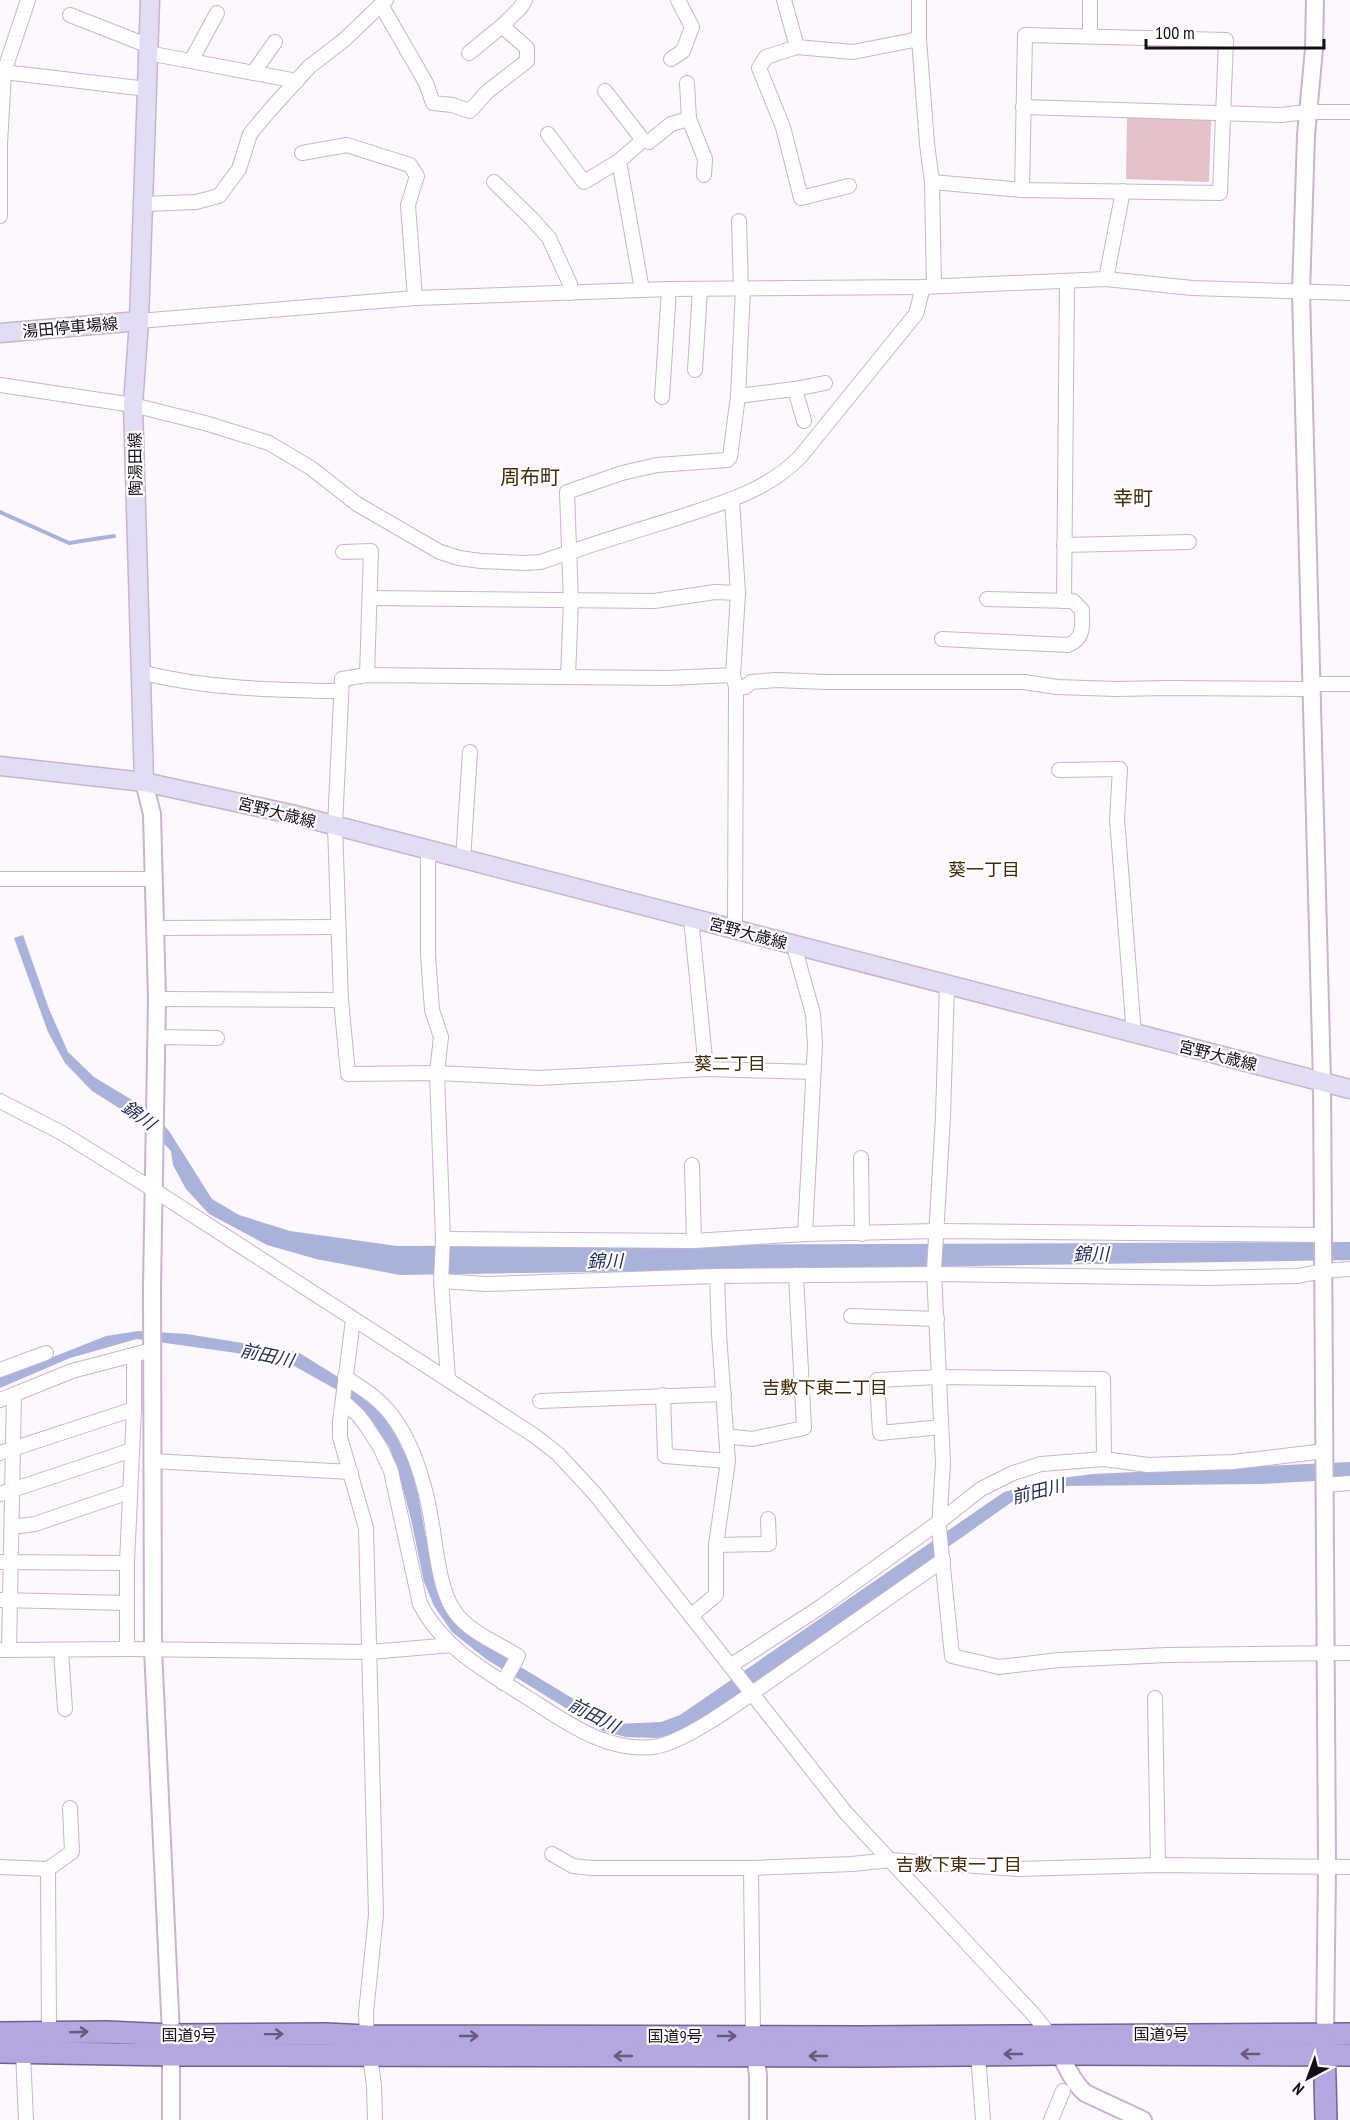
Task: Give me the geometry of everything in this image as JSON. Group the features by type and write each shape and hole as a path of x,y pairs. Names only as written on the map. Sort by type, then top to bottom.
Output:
{"highway":[{"name":"国道9号","path":"0,2034 107,2032 171,2045"},
{"name":"国道9号","path":"0,2052 171,2045 326,2034 369,2045 754,2046 978,2054 1060,2054 1324,2044 1350,2034"},
{"name":"国道9号","path":"754,2046 1050,2035 1324,2044 1350,2055"},
{"path":"1324,2044 1326,2120"}],"main road":[{"name":"陶湯田線","path":"144,782 133,405 144,204 150,0"},
{"name":"湯田停車場線","path":"0,333 139,321"},
{"path":"0,766 144,782"},
{"name":"宮野大歳線","path":"144,782 246,803 1350,1089"}],"street":[{"path":"0,216 0,144 4,72 28,0"},
{"path":"469,53 502,26 525,0"},
{"path":"671,59 683,51 692,27 678,0"},
{"path":"784,0 797,47"},
{"path":"0,385 133,405 206,423 269,443 310,468 357,504 440,552 470,560 524,563 541,561 732,500 767,484 786,471 800,457 916,314 928,286 932,182 919,39 919,0"},
{"path":"1090,0 1090,36"},
{"path":"1315,0 1314,49 1307,112 1301,293 1322,1081 1327,1867 1324,2044"},
{"path":"144,204 196,202 219,196 239,170 250,134 297,81 383,3 426,83 434,103 452,105 470,111 487,92 527,61 527,48 502,26"},
{"path":"191,61 217,13"},
{"path":"70,15 148,49 191,61 297,81"},
{"path":"932,182 1022,190 1220,193 1226,40 1025,35 1022,190"},
{"path":"849,186 801,198 783,127 759,68 766,57 797,47 853,52 919,39"},
{"path":"254,73 275,42"},
{"path":"4,72 147,90"},
{"path":"687,83 689,120 705,159 704,175"},
{"path":"605,91 643,140 649,142 671,124 689,120"},
{"path":"1023,107 1281,115 1307,112 1350,112"},
{"path":"548,134 584,182 619,161 643,140"},
{"path":"302,153 347,145 410,165 417,176 408,205 415,298"},
{"path":"619,161 642,290"},
{"path":"494,182 549,238 570,284 570,292"},
{"path":"1106,279 1123,191"},
{"path":"568,676 571,602 567,492 622,473 657,465 727,460 730,457 738,396 742,289 739,221"},
{"path":"139,321 415,298 669,289 928,286 1106,279 1192,288 1350,293"},
{"path":"1064,601 1067,282"},
{"path":"662,397 669,289"},
{"path":"695,370 700,289"},
{"path":"738,396 825,383"},
{"path":"795,389 804,421"},
{"path":"732,500 738,593 734,681 735,930"},
{"path":"1064,545 1189,542"},
{"path":"343,552 371,551 367,675"},
{"path":"370,598 654,602 716,592 738,593"},
{"path":"942,639 1068,645 1077,641 1081,633 1082,610 1072,601 987,599"},
{"path":"140,672 174,681 261,690 341,691"},
{"path":"813,1072 706,1069 539,1078 437,1073 348,1074 341,1000 334,826 342,679 367,675 568,676 734,681 745,687 751,682 776,680 1024,682 1057,687 1116,689 1312,687 1350,684"},
{"path":"463,860 470,752"},
{"path":"1059,770 1120,770 1117,819 1134,1034"},
{"path":"144,782 152,814 157,999 152,1350 153,1649 171,2045 171,2120"},
{"path":"428,850 428,955 432,1010 441,1037 437,1073 443,1239 441,1281 448,1379"},
{"path":"0,879 153,879"},
{"path":"691,918 706,1069"},
{"path":"154,928 338,927"},
{"path":"794,946 813,1014 815,1045 805,1234"},
{"path":"947,985 935,1272 943,1463 939,1525 952,1656 999,1667 1059,1660 1167,1655 1350,1653"},
{"path":"157,999 341,1000"},
{"path":"157,1037 217,1038"},
{"path":"0,1101 62,1133 154,1190 448,1379 535,1436 558,1454 595,1494 846,1813 1033,2014 1050,2035 1078,2086 1085,2092 1143,2120"},
{"path":"861,1158 862,1234"},
{"path":"692,1165 694,1241"},
{"path":"443,1239 694,1241 805,1234 936,1231 1322,1237"},
{"path":"441,1281 486,1284 717,1276 935,1272 1208,1278 1298,1276 1323,1269 1350,1269"},
{"path":"726,1436 752,1439 804,1428 796,1275"},
{"path":"692,1616 716,1595 716,1545 728,1461 717,1276"},
{"path":"851,1316 937,1319"},
{"path":"353,1320 340,1437 366,1528 376,1915 366,2013 374,2085 375,2120"},
{"path":"0,1400 72,1371 152,1350"},
{"path":"0,1370 46,1353"},
{"path":"127,1649 127,1563 134,1409 134,1355"},
{"path":"345,1377 376,1398 404,1435 416,1460 430,1510 436,1556 450,1606 465,1623 518,1656 503,1683"},
{"path":"941,1427 880,1433 877,1380 939,1377 1103,1379 1104,1459"},
{"path":"540,1401 724,1394"},
{"path":"14,1395 6,1450 6,1492 12,1527 6,1562 5,1650 153,1649 370,1652 452,1645"},
{"path":"663,1395 665,1456 728,1461"},
{"path":"343,1401 358,1415 380,1448 391,1471 420,1604 435,1628 483,1670 586,1734 608,1742 627,1746 652,1747 669,1743 701,1726 752,1693 942,1559"},
{"path":"6,1450 134,1409"},
{"path":"6,1492 132,1450"},
{"path":"730,1666 939,1525 981,1489 1013,1473 1041,1464 1104,1459 1148,1465 1233,1462 1325,1454"},
{"path":"152,1461 351,1472"},
{"path":"1324,1485 1350,1483"},
{"path":"12,1527 35,1524 129,1492"},
{"path":"716,1545 769,1544 768,1520"},
{"path":"6,1562 127,1563"},
{"path":"5,1600 127,1603"},
{"path":"61,1650 65,1709"},
{"path":"1155,1698 1158,1865"},
{"path":"0,1867 48,1869 72,1852 70,1808"},
{"path":"552,1854 573,1866 592,1868 751,1868 891,1860 1018,1869 1158,1865 1350,1868"},
{"path":"751,1868 754,2046 758,2075 758,2120"},
{"path":"48,1869 49,2033"},
{"path":"23,2052 26,2120"},
{"path":"978,2054 982,2120"},
{"path":"1051,2120 1063,2091"}],"shaded area":[{"path":"1127,117 1211,118 1209,182 1126,179"}],"water":[{"name":"錦川","path":"23,935 49,1009 68,1052 94,1077 142,1106 159,1120 169,1131 212,1199 239,1215 290,1231 397,1246 1350,1242 1350,1260 400,1275 316,1259 267,1245 209,1214 186,1189 173,1165 171,1151 146,1125 92,1091 65,1063 48,1032 14,938"},
{"name":"前田川","path":"138,1331 187,1334 298,1352 362,1392 383,1411 410,1464 426,1538 449,1612 463,1628 519,1666 615,1724 661,1722 680,1715 1004,1492 1045,1480 1093,1474 1350,1462 1350,1479 1262,1484 1061,1486 1035,1491 1016,1499 708,1717 674,1734 656,1738 626,1737 603,1731 486,1659 452,1632 434,1606 424,1582 411,1519 389,1446 361,1407 337,1390 296,1367 279,1359 137,1339 70,1358 0,1388 0,1378 106,1336"}],"waterway":[{"path":"0,512 69,543 114,536"}],"district":[{"name":"周布町","path":"530,477"},
{"name":"幸町","path":"1133,498"},
{"name":"葵一丁目","path":"984,869"},
{"name":"葵二丁目","path":"730,1063"},
{"name":"吉敷下東二丁目","path":"825,1387"},
{"name":"吉敷下東一丁目","path":"959,1864"}]}
